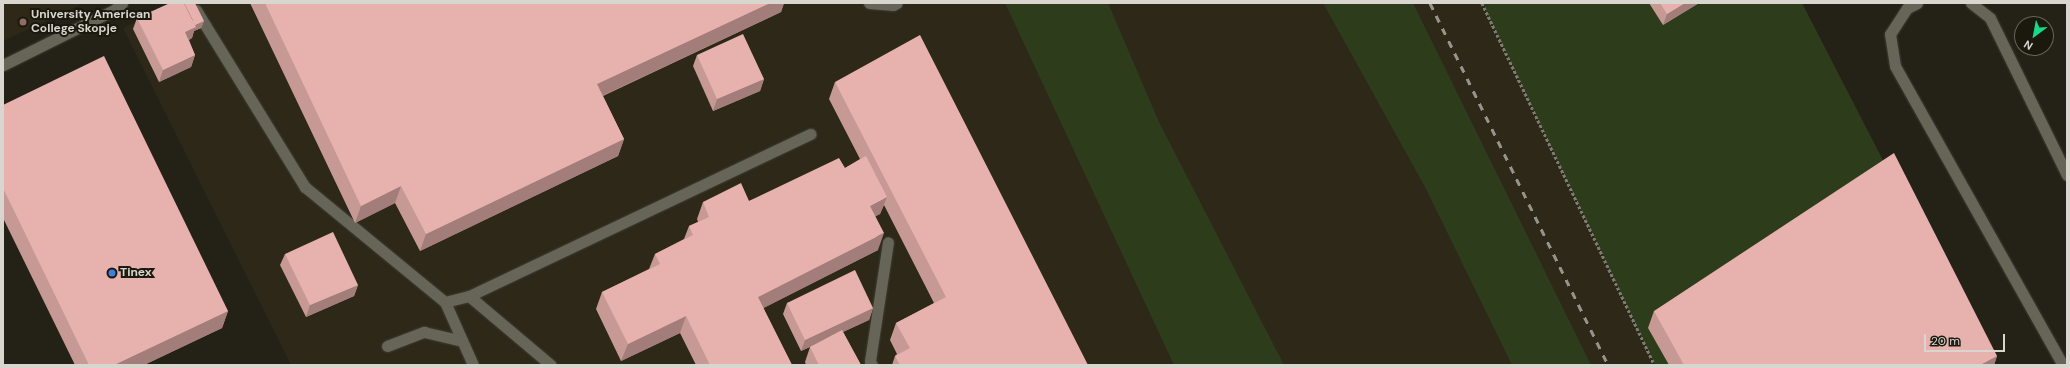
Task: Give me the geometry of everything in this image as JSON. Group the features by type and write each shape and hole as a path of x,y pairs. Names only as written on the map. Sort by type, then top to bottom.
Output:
{"lane":[{"path":"3,65 114,10 122,3"},
{"path":"869,3 893,5 897,3"},
{"path":"1917,3 1907,8 1890,34 1895,66 2063,365"},
{"path":"1971,3 1990,18 2067,175"},
{"path":"195,8 305,187 445,302 473,365"},
{"path":"445,302 469,296 810,134"},
{"path":"872,365 870,360 888,242"},
{"path":"469,296 551,365"},
{"path":"388,346 424,332 462,341"}],"path":[{"path":"1482,3 1655,365"}],"shaded area":[{"name":"University American College Skopje","path":"3,3 84,3 3,41"},
{"path":"177,3 1482,3 1655,365 291,365 123,28"}],"green space":[{"path":"1005,3 1108,3 1159,122 1284,365 1174,365"},
{"path":"1323,3 1413,3 1591,365 1512,365 1425,187"},
{"path":"1482,3 1802,3 1888,170 1648,328 1669,365 1655,365"}],"building":[{"path":"170,3 184,3 196,27 185,32 195,55 163,70 137,18"},
{"path":"184,3 195,3 204,21 195,25"},
{"path":"265,3 770,3 597,84 624,139 426,234 401,186 361,206"},
{"path":"1660,3 1685,3 1667,14"},
{"path":"743,34 764,79 717,99 697,55"},
{"path":"920,35 1088,365 900,365 895,356 910,348 896,323 946,297 835,82"},
{"name":"Tinex","path":"104,56 228,311 114,365 89,365 3,188 3,105"},
{"path":"1894,153 1997,356 1980,365 1684,365 1654,311"},
{"path":"866,156 887,197 870,206 884,233 758,297 792,365 710,365 686,316 628,344 602,292 660,264 655,254 693,235 689,226 709,217 703,202 741,183 749,201 839,158 845,168"},
{"path":"333,232 358,285 310,305 285,254"},
{"path":"855,270 873,308 805,340 787,303"},
{"path":"842,330 861,365 819,365 810,347"}],"railway":[{"path":"1430,3 1608,365"}],"place":[{"name":"University American College Skopje","path":"23,22"},
{"name":"Tinex","path":"112,273"}]}
